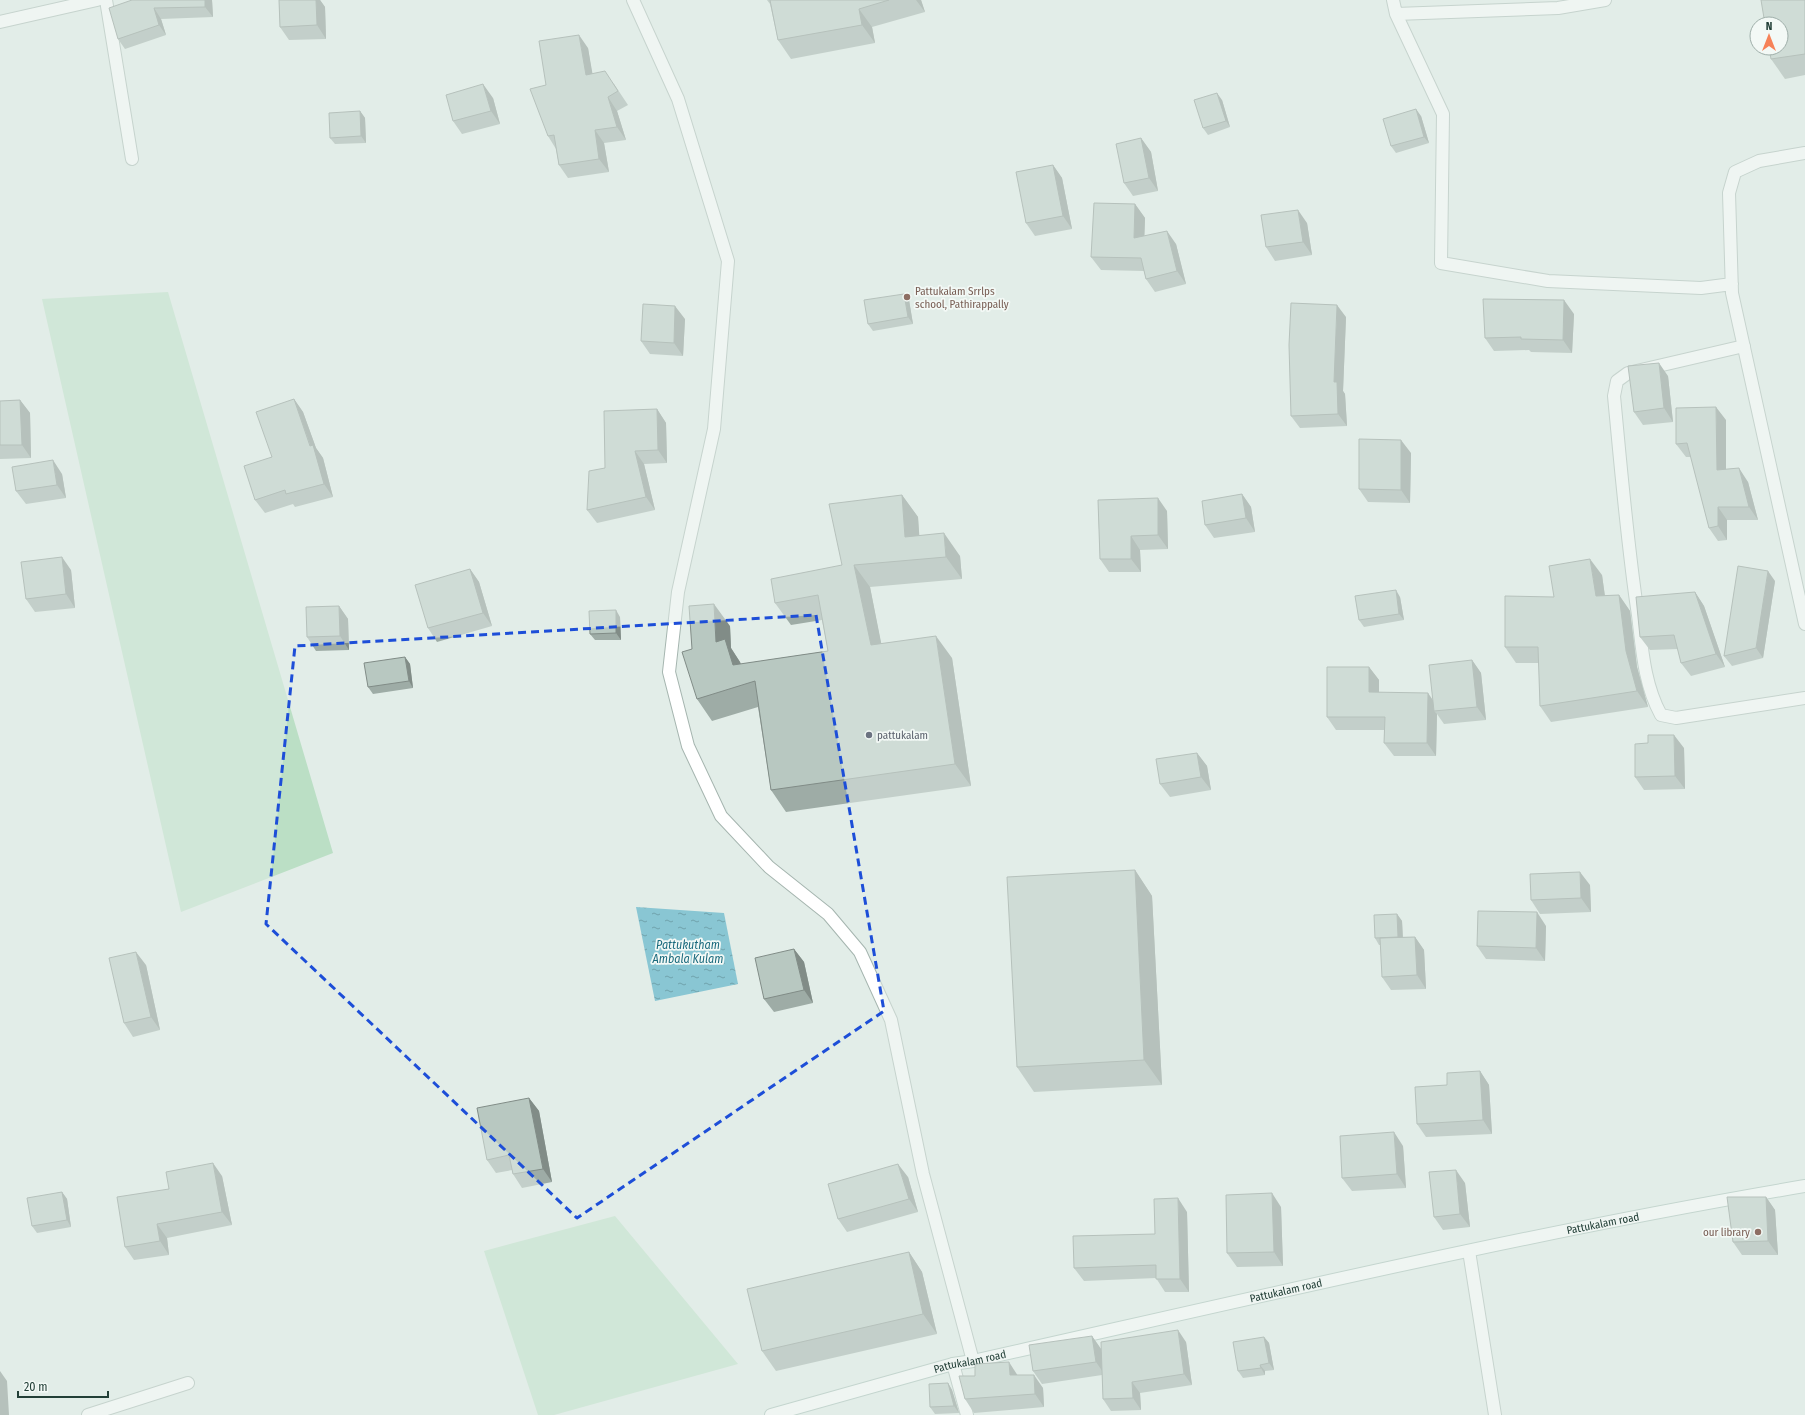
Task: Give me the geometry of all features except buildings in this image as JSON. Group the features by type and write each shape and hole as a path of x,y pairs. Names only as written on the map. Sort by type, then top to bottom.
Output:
{"street":[{"path":"0,22 97,0"},
{"path":"106,0 132,159"},
{"path":"633,0 678,99 728,261 714,429 678,592 668,672 688,746 721,816 769,867 828,914 860,952 891,1020 923,1174 974,1361"},
{"path":"1393,0 1396,14 1443,114 1441,263 1548,282 1701,288 1732,284"},
{"path":"1396,14 1558,8 1605,0"},
{"path":"1805,153 1759,161 1735,172 1729,193 1732,293 1805,624"},
{"path":"1744,346 1628,373 1617,381 1614,396 1628,545 1646,677 1654,703 1661,714 1676,718 1805,698"},
{"name":"Pattukalam road","path":"771,1415 953,1364 974,1361 1469,1251 1724,1199 1805,1186"},
{"path":"1469,1251 1495,1415"},
{"path":"953,1364 967,1415"},
{"path":"88,1415 188,1383"}],"highlighted area":[{"path":"816,615 884,1011 577,1218 266,924 295,646"}],"green space":[{"path":"168,292 333,853 181,912 42,299"},
{"path":"615,1216 738,1364 554,1415 538,1415 484,1251"}],"water":[{"name":"Pattukutham Ambala Kulam","path":"636,907 724,913 738,984 655,1001"}],"place":[{"name":"Pattukalam Srrlps school, Pathirappally","path":"907,297"},
{"name":"pattukalam","path":"869,735"},
{"name":"our library","path":"1758,1232"}]}
